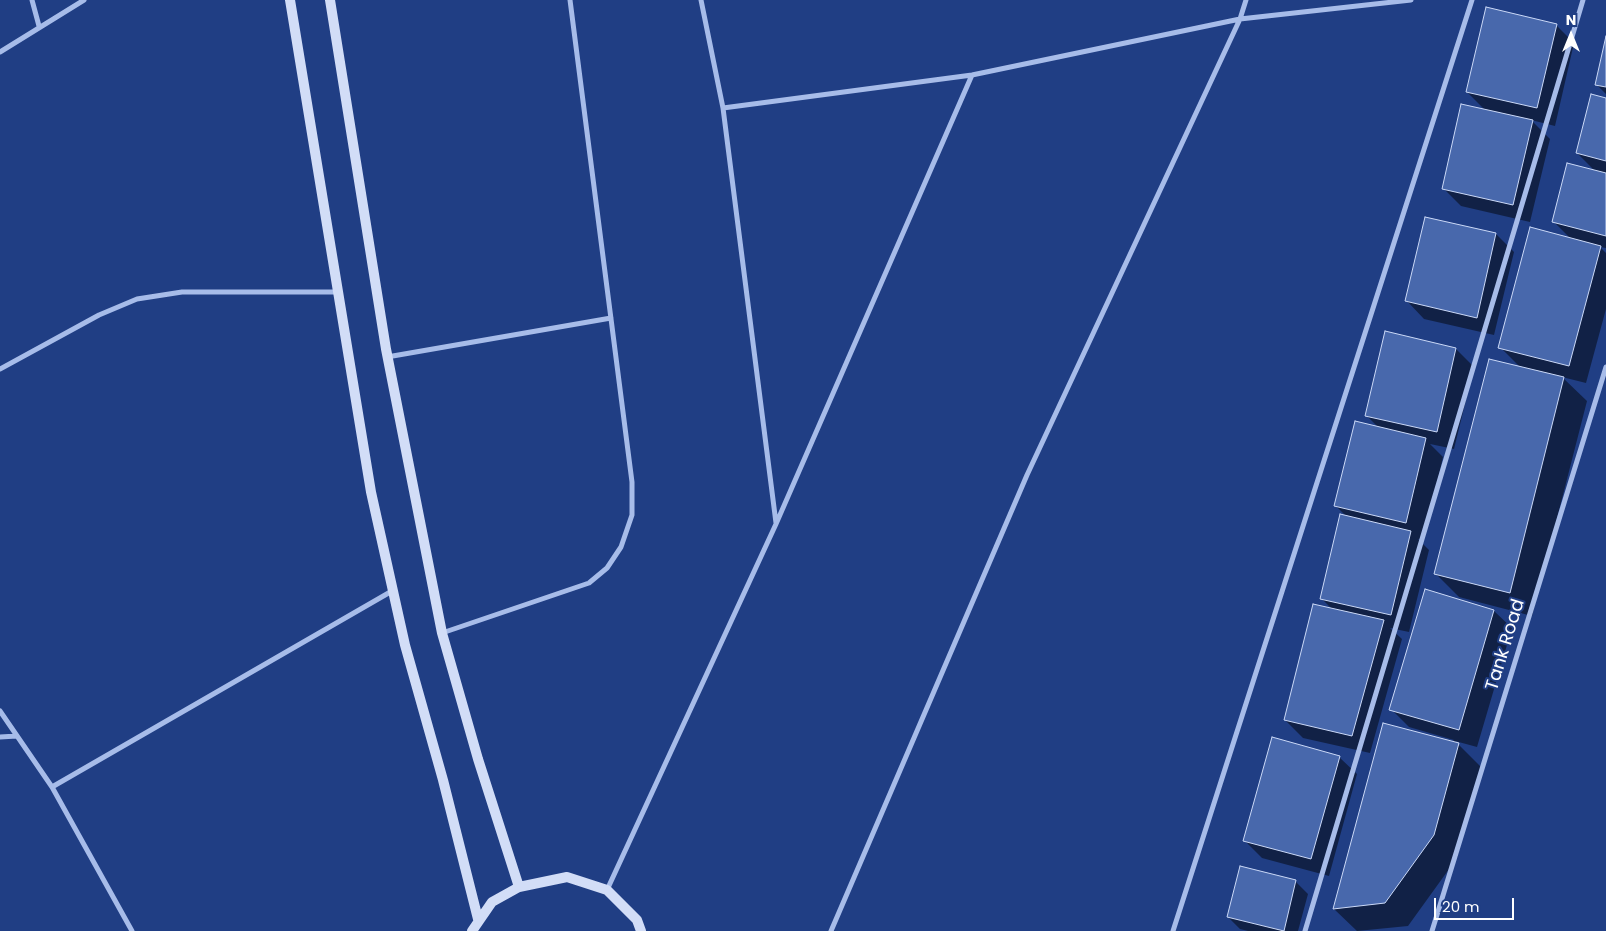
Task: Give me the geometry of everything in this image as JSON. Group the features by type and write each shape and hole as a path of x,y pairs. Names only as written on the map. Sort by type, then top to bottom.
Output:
{"main road":[{"path":"290,0 371,492 404,645 443,780 478,919"},
{"path":"330,0 387,357 442,633 478,759 520,887"},
{"path":"472,931 478,919 492,902 520,887 566,877 607,890 637,920 641,931"}],"street":[{"path":"32,0 39,26"},
{"path":"0,52 39,26 84,0"},
{"path":"442,633 589,583 607,568 621,547 632,515 632,482 570,0"},
{"path":"702,0 723,108 776,524"},
{"path":"831,931 1027,475 1240,19 1246,0"},
{"path":"723,108 972,75 1240,19 1411,0"},
{"path":"1173,931 1472,0"},
{"path":"1305,931 1583,0"},
{"path":"607,890 776,524 972,75"},
{"path":"0,370 99,315 137,299 182,292 337,292"},
{"path":"387,357 611,318"},
{"name":"Tank Road","path":"1432,931 1606,368"},
{"path":"52,787 392,591"},
{"path":"0,710 52,787 132,931"},
{"path":"0,737 17,736"}],"building":[{"path":"1486,7 1557,24 1537,108 1466,92"},
{"path":"1606,36 1606,87 1595,85"},
{"path":"1591,94 1606,98 1606,161 1576,153"},
{"path":"1461,104 1533,120 1513,205 1442,189"},
{"path":"1567,163 1606,173 1606,236 1552,222"},
{"path":"1425,217 1496,233 1477,318 1405,301"},
{"path":"1530,227 1601,246 1569,366 1498,348"},
{"path":"1385,331 1456,348 1437,432 1365,416"},
{"path":"1489,359 1564,377 1510,593 1434,574"},
{"path":"1355,421 1426,438 1406,523 1334,506"},
{"path":"1340,514 1411,531 1391,615 1320,599"},
{"path":"1425,589 1494,610 1459,730 1389,710"},
{"path":"1313,604 1384,620 1352,736 1284,720"},
{"path":"1383,723 1459,743 1434,835 1385,903 1333,909"},
{"path":"1272,737 1340,756 1311,859 1243,841"},
{"path":"1240,866 1296,880 1284,931 1227,917"}]}
